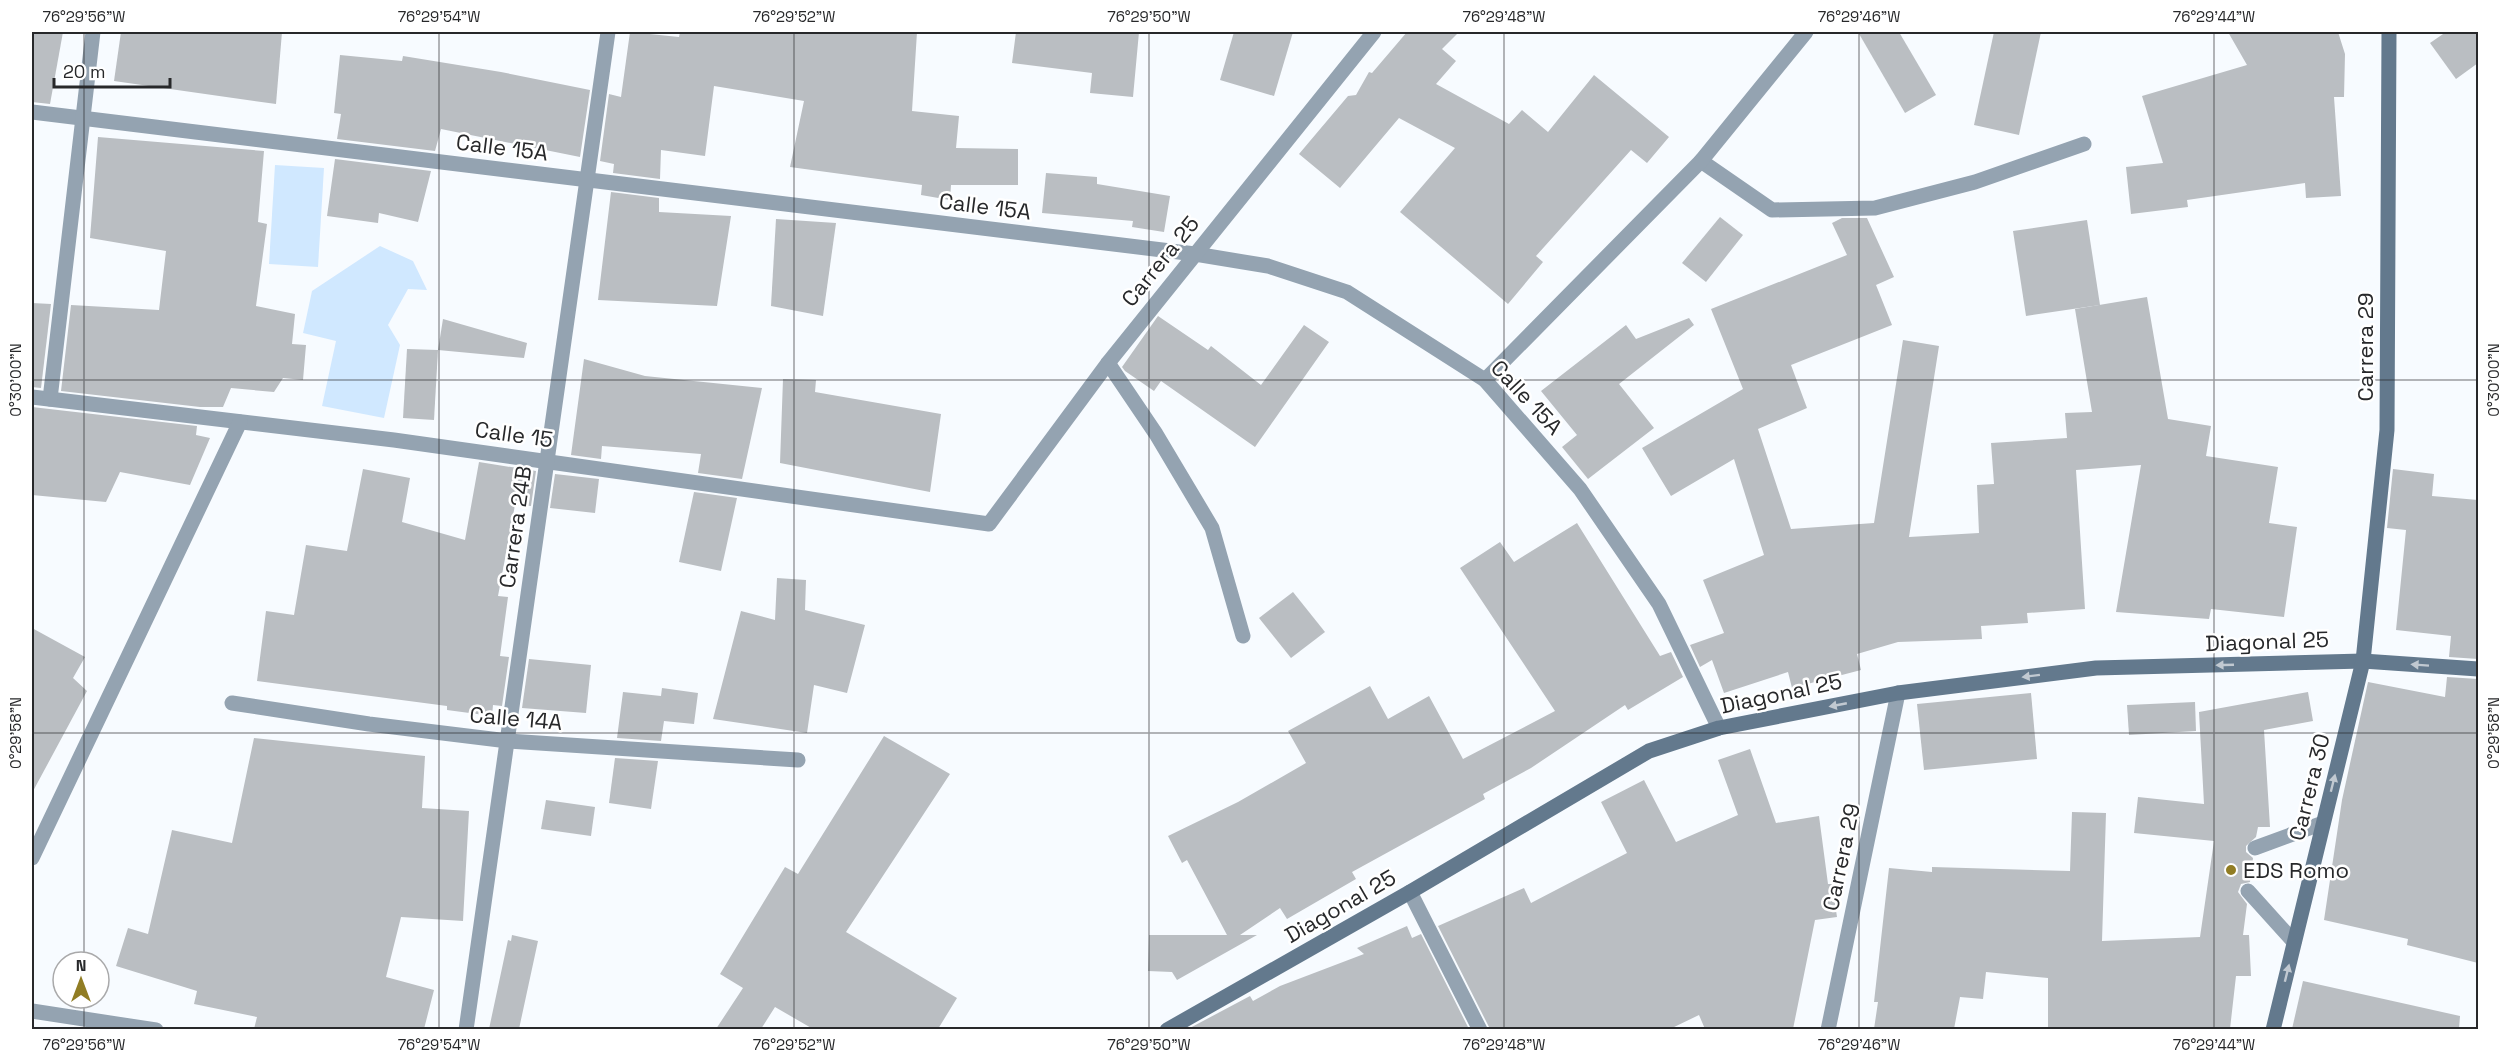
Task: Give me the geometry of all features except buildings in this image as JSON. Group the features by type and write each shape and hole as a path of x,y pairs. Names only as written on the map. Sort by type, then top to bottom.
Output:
{"main road":[{"name":"Carrera 29","path":"2363,661 2387,430 2389,32"},
{"name":"Diagonal 25","path":"1167,1029 1410,892 1649,751 1719,728 1898,693 2096,668 2363,661 2478,669"},
{"name":"Carrera 30","path":"2273,1029 2363,661"}],"street":[{"path":"50,399 93,32"},
{"name":"Carrera 24B","path":"466,1029 608,32"},
{"name":"Carrera 25","path":"989,525 1108,363 1374,32"},
{"path":"1485,380 1701,161 1806,32"},
{"name":"Calle 15A","path":"32,112 1194,254 1268,266 1347,292 1485,380 1580,489 1659,604 1719,728"},
{"path":"1701,161 1772,210 1875,208 1975,182 2084,144"},
{"path":"1108,363 1156,434 1212,528 1243,636"},
{"name":"Calle 15","path":"32,397 394,440 989,525"},
{"path":"32,858 240,422"},
{"name":"Carrera 29","path":"1828,1029 1898,693"},
{"name":"Calle 14A","path":"232,703 369,724 508,741 798,760"},
{"path":"2255,848 2323,823"},
{"path":"2248,891 2294,942"},
{"path":"1410,892 1479,1029"},
{"path":"32,1011 156,1029"}],"shaded area":[{"path":"275,165 324,168 318,267 269,264"},
{"path":"380,246 413,261 427,290 408,289 388,325 400,345 384,418 322,406 336,341 303,333 312,291"}],"place":[{"name":"EDS Romo","path":"2231,870"}]}
